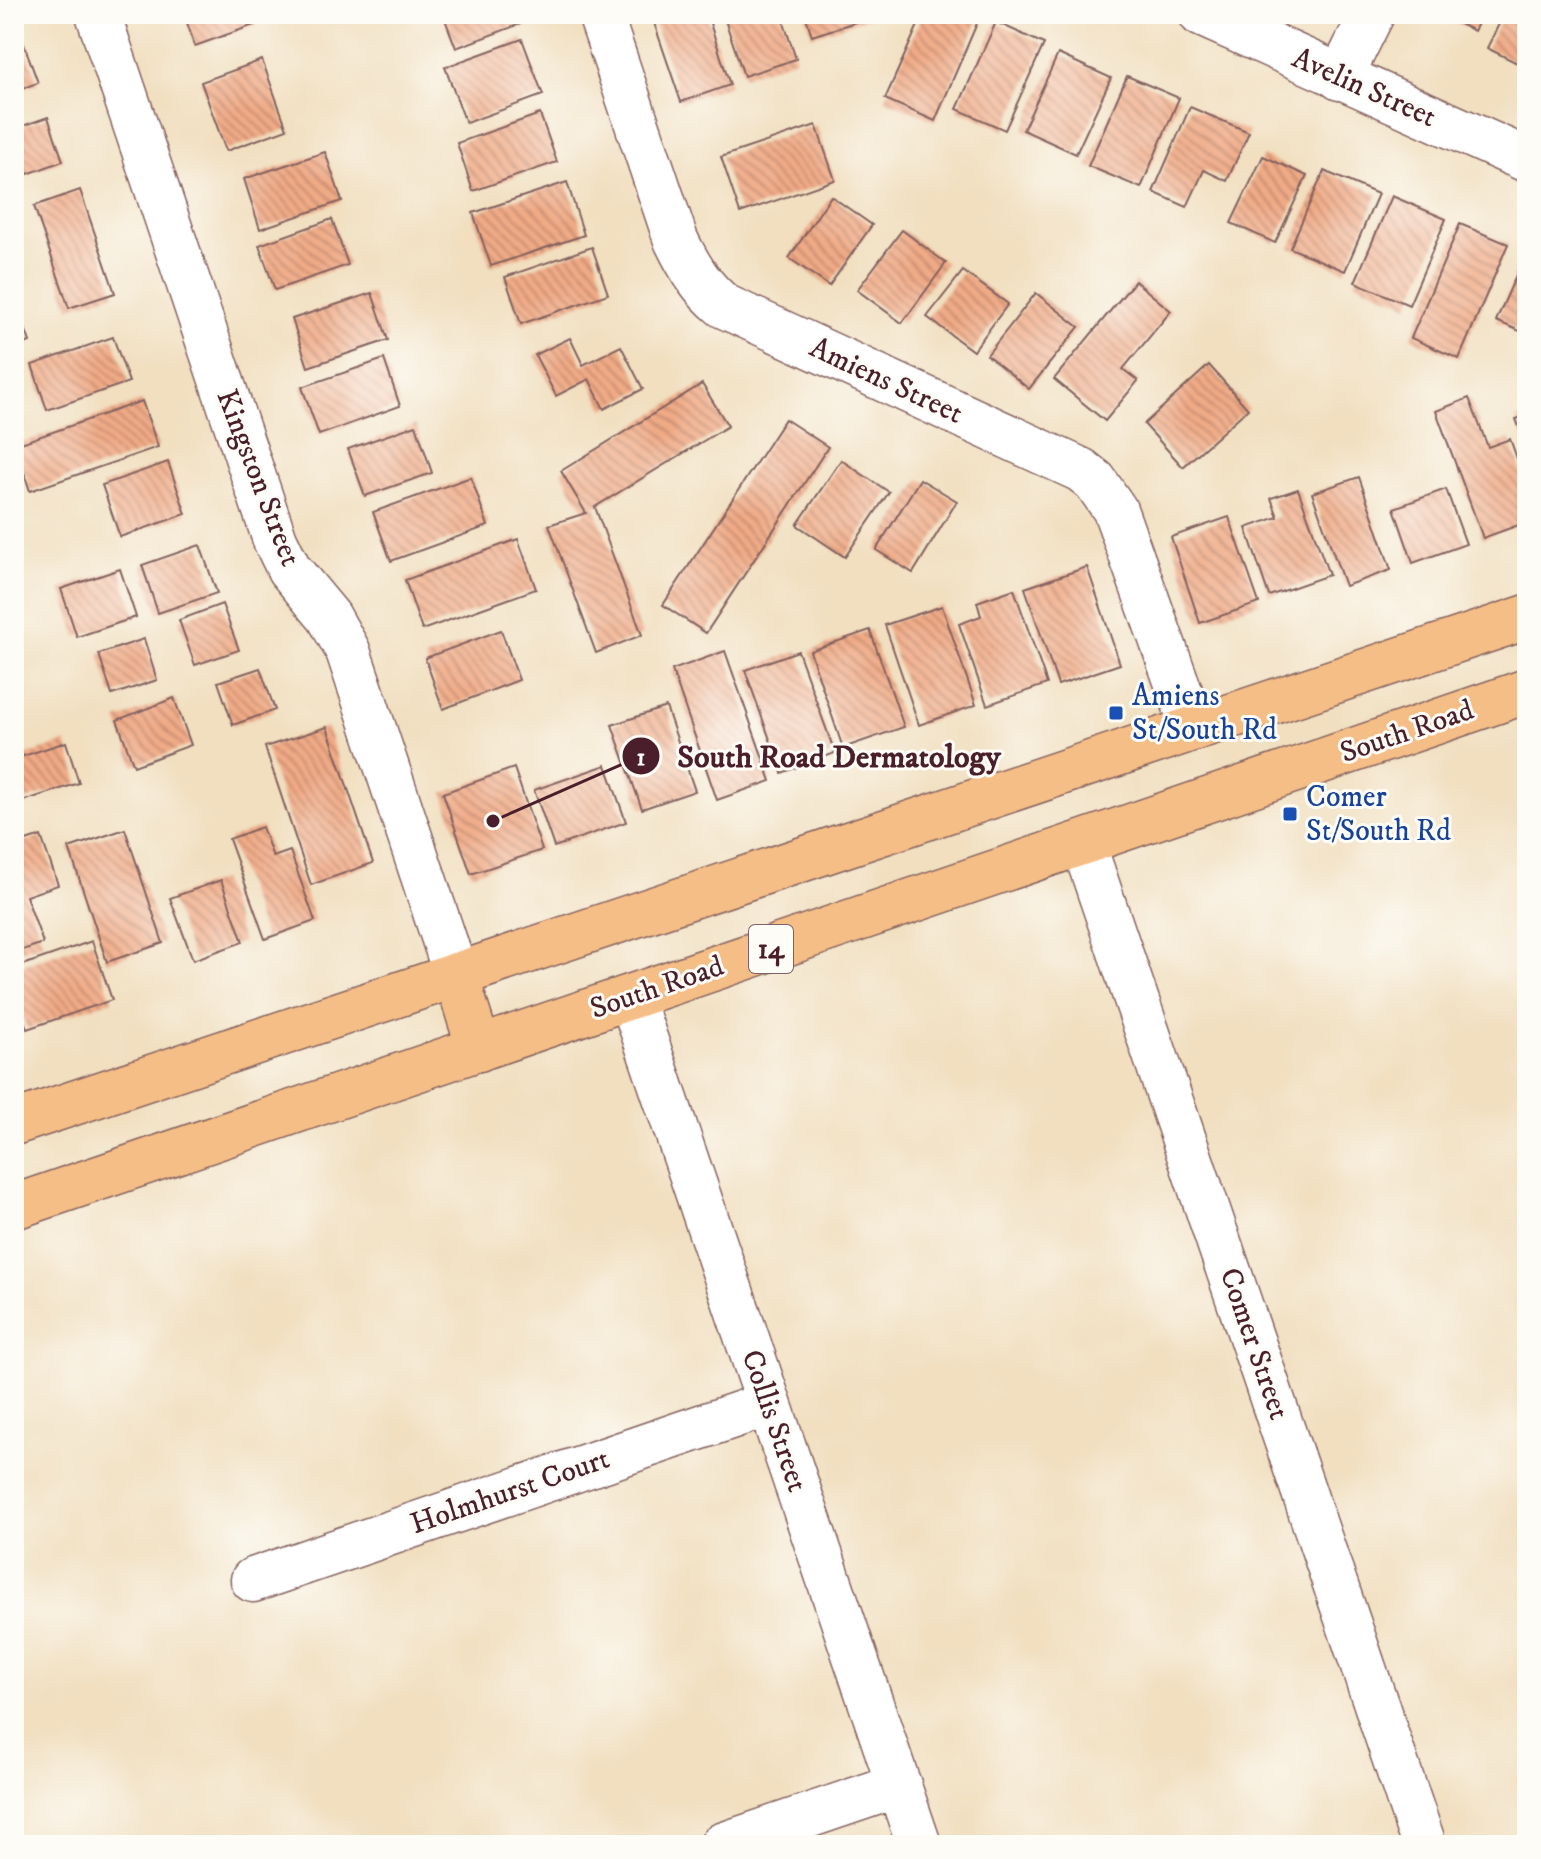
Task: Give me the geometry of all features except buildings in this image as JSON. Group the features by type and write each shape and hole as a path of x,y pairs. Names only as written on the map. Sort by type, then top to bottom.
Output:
{"main road":[{"path":"14,1123 1527,617"},
{"name":"South Road","path":"14,1207 1527,691"},
{"path":"456,975 479,1049"}],"street":[{"name":"Kingston Street","path":"98,14 269,524 283,560 329,617 348,651 456,975"},
{"name":"Amiens Street","path":"600,14 676,240 693,275 707,292 724,306 1081,470 1095,481 1115,510 1193,728"},
{"name":"Avelin Street","path":"1201,14 1527,160"},
{"path":"1340,78 1372,14"},
{"name":"Comer Street","path":"1083,843 1424,1845"},
{"name":"Collis Street","path":"631,997 919,1845"},
{"name":"Holmhurst Court","path":"253,1580 768,1404"},
{"path":"722,1845 899,1785"}],"place":[{"name":"Amiens St/South Rd","path":"1116,713"},
{"name":"Comer St/South Rd","path":"1290,814"},
{"name":"South Road Dermatology","path":"493,821"}]}
